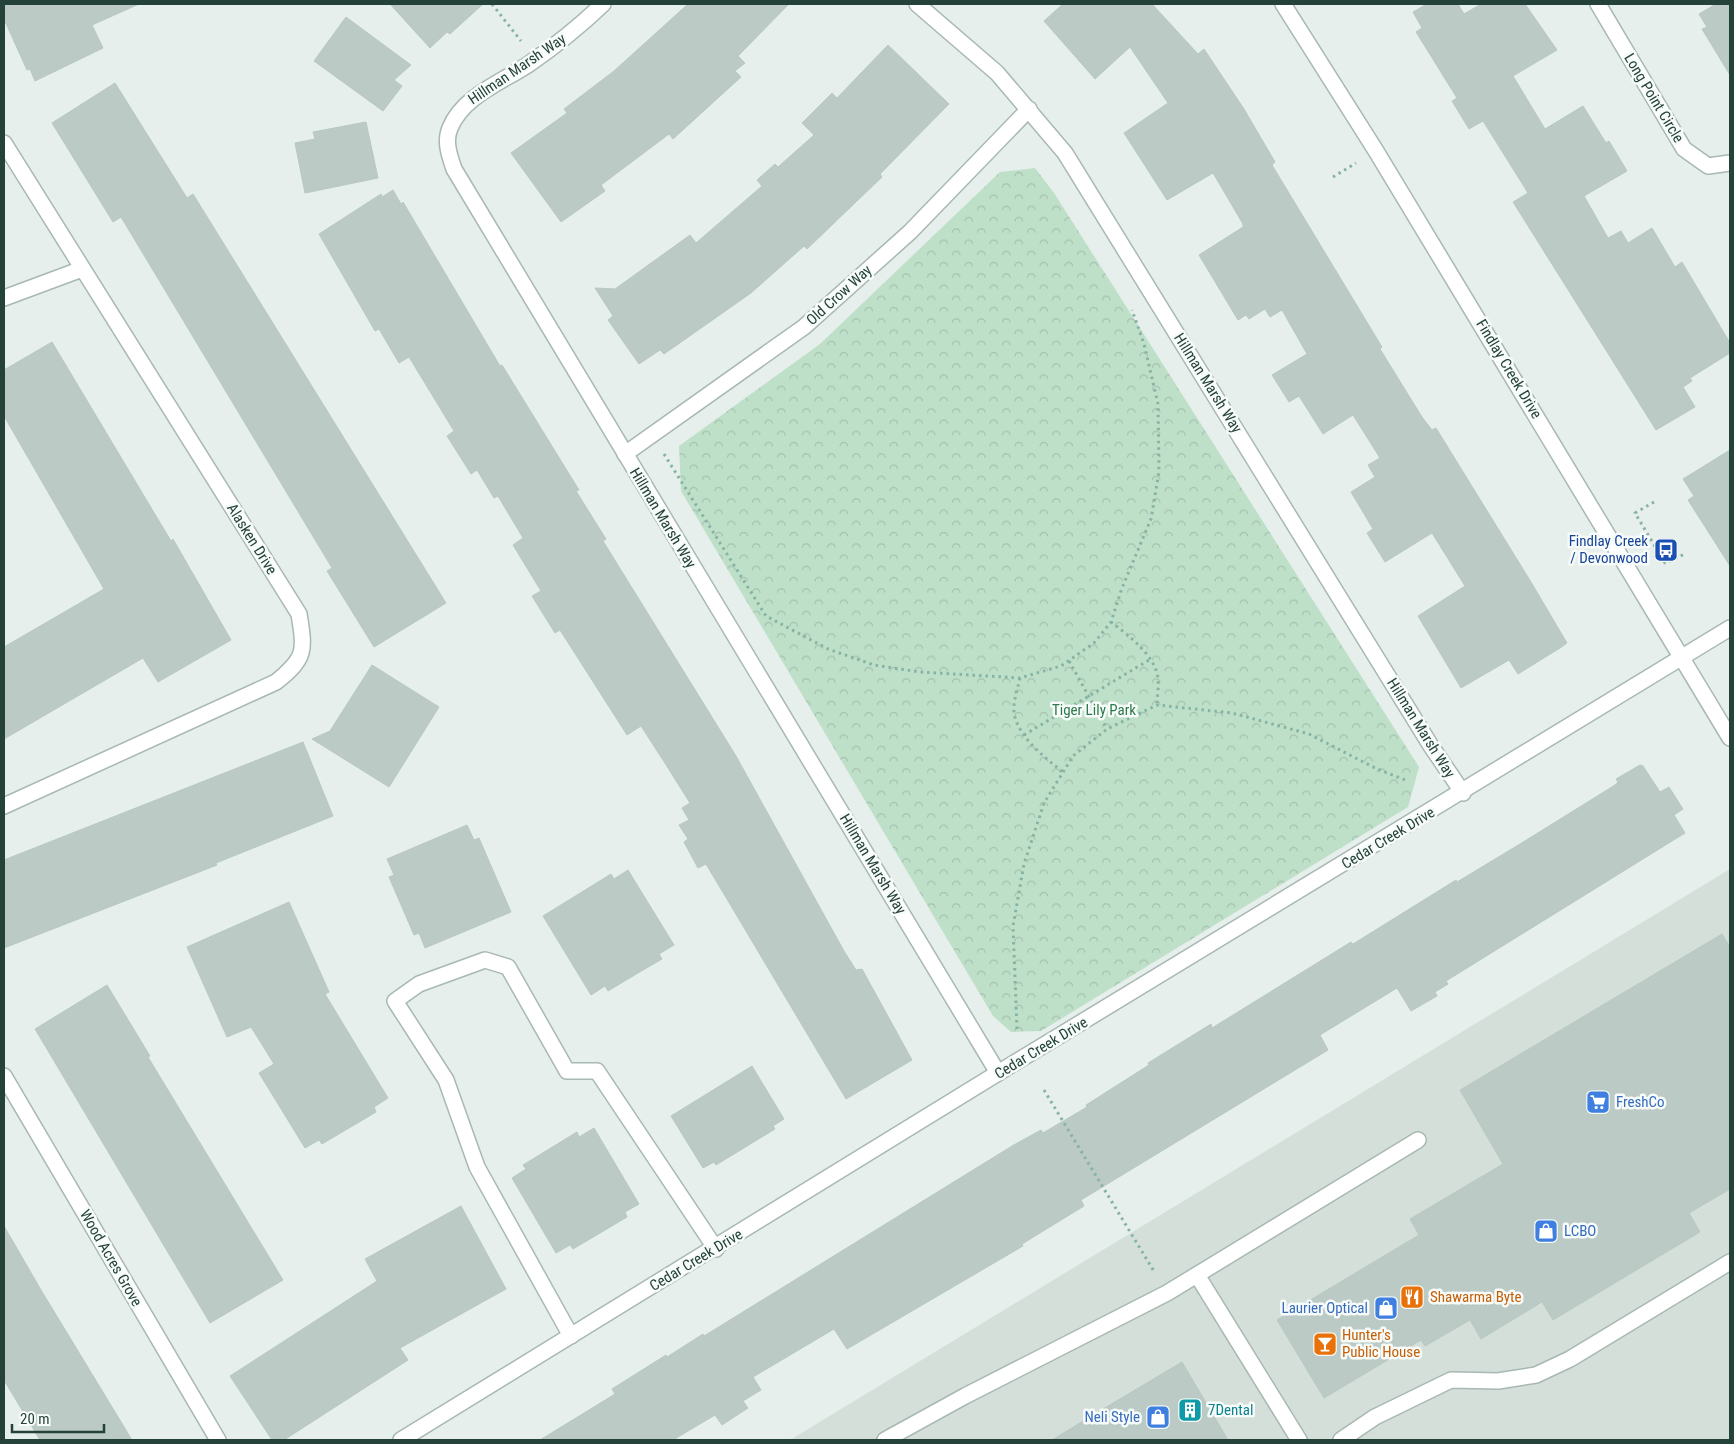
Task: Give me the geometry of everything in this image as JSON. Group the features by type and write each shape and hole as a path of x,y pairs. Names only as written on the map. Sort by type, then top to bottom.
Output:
{"street":[{"name":"Hillman Marsh Way","path":"603,4 580,26 535,59 464,106 449,129 448,152 454,169 998,1073"},
{"name":"Hillman Marsh Way","path":"917,4 997,73 1065,153 1431,746 1463,793"},
{"name":"Long Point Circle","path":"1598,4 1684,149 1708,166 1730,163"},
{"name":"Findlay Creek Drive","path":"1288,5 1730,738"},
{"name":"Old Crow Way","path":"625,454 804,327 910,232 1029,110"},
{"name":"Alasken Drive","path":"4,143 299,614 303,640 300,658 293,668 276,682 4,806"},
{"path":"4,298 82,269"},
{"name":"Cedar Creek Drive","path":"401,1440 998,1073 1463,793 1730,628"},
{"path":"571,1336 477,1167 446,1080 395,1000 419,984 485,960 508,967 567,1071 597,1071 716,1248"},
{"name":"Wood Acres Grove","path":"4,1076 218,1440"},
{"path":"885,1440 965,1396 1167,1293 1418,1140"},
{"path":"1341,1440 1375,1417 1451,1380 1498,1381 1536,1375 1570,1359 1730,1262"},
{"path":"1197,1275 1299,1440"}],"path":[{"path":"492,4 535,59"},
{"path":"651,435 766,616 828,649 874,665 920,672 1020,678 1061,666 1094,643 1111,622 1122,588 1150,519 1159,472 1158,404 1144,344 1131,308"},
{"path":"1654,502 1635,513 1665,563 1685,554"},
{"path":"1111,622 1141,645 1158,676 1157,705"},
{"path":"1024,735 1149,660"},
{"path":"1069,661 1107,729"},
{"path":"1020,678 1013,707 1024,735 1040,754 1063,772"},
{"path":"1017,1028 1013,926 1024,864 1044,803 1063,772 1073,756 1107,729 1157,705 1232,713 1308,734 1377,769 1408,781"},
{"path":"1044,1090 1141,1246 1167,1293"}],"shaded area":[{"path":"1730,869 1730,1440 790,1440"}],"green space":[{"name":"Tiger Lily Park","path":"1035,168 1054,193 1419,767 1408,807 1041,1031 1011,1032 993,1016 681,491 679,446 820,344 1000,172"}],"building":[{"path":"4,4 139,4 92,25 103,48 35,81 30,69 27,70 4,19"},
{"path":"390,4 483,4 450,34 447,32 430,48"},
{"path":"688,4 789,4 738,56 745,63 735,71 741,77 673,139 669,134 601,185 605,191 561,222 511,153 567,113 564,109 614,71"},
{"path":"1063,4 1152,4 1198,54 1204,49 1244,109 1275,162 1272,165 1382,347 1380,349 1422,417 1432,430 1436,428 1567,643 1518,674 1509,660 1461,688 1418,616 1465,586 1432,533 1385,562 1367,533 1373,529 1351,492 1375,477 1368,465 1380,458 1353,415 1323,434 1299,396 1289,402 1272,375 1307,354 1282,310 1270,317 1265,309 1249,319 1246,315 1238,320 1199,255 1243,227 1243,224 1213,173 1167,200 1124,133 1168,103 1130,47 1095,79 1044,21"},
{"path":"1427,4 1458,4 1464,14 1481,4 1525,4 1557,50 1513,76 1545,129 1583,106 1606,143 1609,141 1627,171 1584,196 1608,238 1621,231 1628,243 1652,228 1675,267 1682,262 1730,343 1730,353 1690,378 1692,381 1683,387 1695,407 1656,430 1513,202 1528,193 1483,121 1469,129 1452,101 1457,98 1416,32 1422,28 1413,12"},
{"path":"1716,4 1730,4 1730,75 1702,29 1707,27 1699,14"},
{"path":"346,17 411,65 394,80 402,86 383,111 314,61"},
{"path":"888,45 949,104 880,174 882,177 807,249 804,246 751,293 664,354 660,350 639,364 608,320 613,316 595,288 615,289 690,235 696,243 762,186 757,180 775,164 778,167 814,135 802,123 832,93 837,98"},
{"path":"115,83 187,198 193,194 446,603 374,647 327,571 332,568 121,217 113,222 52,123"},
{"path":"366,122 378,178 305,193 295,143 315,139 313,132"},
{"path":"393,190 401,204 403,202 500,366 502,365 579,490 576,491 606,539 603,541 736,756 844,951 856,970 862,969 912,1060 846,1099 706,864 698,868 684,842 688,839 679,825 689,820 682,808 690,803 641,726 627,735 560,630 555,633 532,596 541,591 513,545 523,538 498,496 494,498 477,470 471,474 447,436 454,431 409,357 399,363 379,329 375,331 319,234 381,194 382,197"},
{"path":"52,342 171,541 173,539 231,640 158,682 143,658 4,739 4,647 104,589 4,416 4,370"},
{"path":"1730,450 1730,566 1688,500 1694,496 1683,479"},
{"path":"372,665 439,707 389,787 312,739 330,731"},
{"path":"303,742 333,816 216,863 217,865 4,948 4,860"},
{"path":"1640,765 1643,766 1660,792 1669,787 1683,809 1674,815 1685,833 1446,981 1448,984 1435,992 1437,996 1411,1011 1397,988 1320,1035 1328,1050 1081,1200 1084,1206 1022,1244 1023,1246 847,1349 834,1329 753,1377 761,1390 743,1401 748,1408 722,1425 715,1415 673,1440 540,1440 615,1394 612,1389 666,1355 667,1357 703,1334 704,1336 1012,1146 1041,1130 1043,1133 1087,1107 1086,1105 1149,1065 1148,1063 1211,1024 1212,1028 1351,942 1353,944 1456,880 1457,882 1520,844 1615,785 1618,782 1616,779"},
{"path":"467,825 474,840 479,838 511,912 425,948 419,933 414,935 389,877 394,875 387,859"},
{"path":"628,870 674,945 659,954 662,959 608,991 605,986 591,995 543,916 611,874 614,879"},
{"path":"289,902 329,992 325,994 388,1098 374,1107 376,1112 322,1144 319,1140 305,1148 259,1073 274,1064 251,1027 227,1037 187,947"},
{"path":"1722,934 1730,947 1730,1189 1689,1213 1700,1232 1553,1320 1542,1302 1481,1339 1470,1320 1425,1346 1421,1340 1324,1398 1277,1320 1419,1235 1410,1219 1503,1164 1460,1090"},
{"path":"107,985 150,1056 148,1057 283,1280 210,1323 35,1029"},
{"path":"752,1066 784,1119 773,1126 775,1129 716,1165 714,1162 703,1168 671,1116"},
{"path":"594,1128 639,1204 625,1212 627,1217 573,1249 570,1245 556,1253 512,1178 526,1169 523,1165 577,1132 579,1137"},
{"path":"461,1206 506,1289 400,1348 408,1360 284,1440 272,1440 230,1376 377,1281 365,1259"},
{"path":"4,1226 132,1440 40,1440 4,1380"},
{"path":"1182,1362 1228,1440 1052,1440 1093,1415"}],"place":[{"name":"Findlay Creek / Devonwood","path":"1666,550"},
{"name":"FreshCo","path":"1598,1102"},
{"name":"LCBO","path":"1546,1231"},
{"name":"Shawarma Byte","path":"1412,1297"},
{"name":"Laurier Optical","path":"1386,1308"},
{"name":"Hunter's Public House","path":"1325,1344"},
{"name":"7Dental","path":"1190,1410"},
{"name":"Neli Style","path":"1158,1417"}]}
